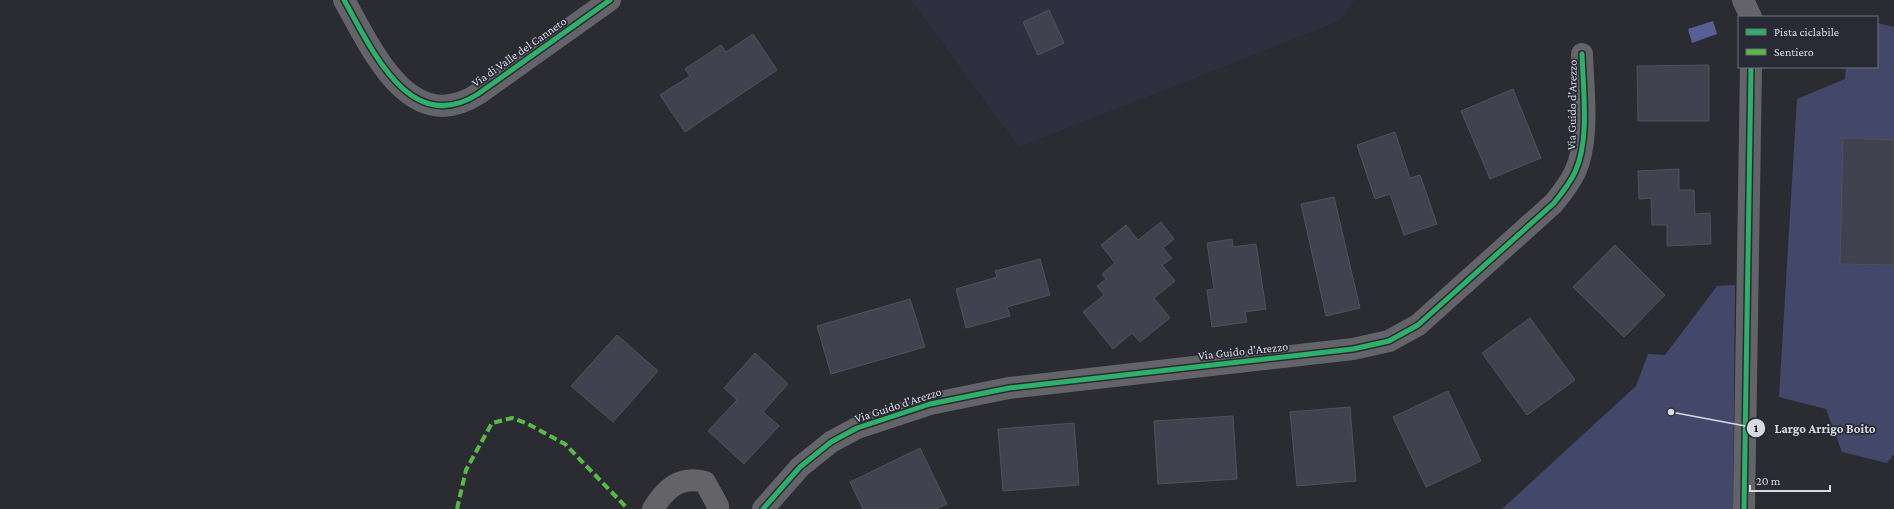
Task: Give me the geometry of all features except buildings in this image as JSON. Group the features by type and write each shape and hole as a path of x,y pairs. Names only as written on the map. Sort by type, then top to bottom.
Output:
{"street":[{"name":"Via di Valle del Canneto","path":"344,0 383,66 397,83 413,97 430,104 444,106 458,105 478,94 610,0"},
{"name":"Via Guido d'Arezzo","path":"763,509 800,467 831,442 857,428 930,404 1009,388 1353,349 1372,346 1397,338 1418,325 1435,311 1554,202 1570,182 1575,173 1583,149 1582,54"},
{"path":"1744,509 1751,68"},
{"path":"652,509 659,499 674,485 693,478 705,482 718,506 718,509"}],"shaded area":[{"path":"911,0 1354,0 1339,21 1019,147"},
{"path":"1713,21 1717,34 1692,43 1688,29"},
{"path":"1878,23 1894,27 1894,454 1887,463 1842,452 1826,409 1779,397 1797,99 1845,79 1846,68 1878,68"},
{"path":"1735,285 1733,509 1502,509 1636,386 1648,354 1665,355 1717,286"}],"marked path":[{"path":"457,509 466,470 492,423 512,418 526,423 565,444 628,509"}],"cycle path":[{"path":"344,0 380,62 395,81 412,96 432,104 454,105 478,94 610,0"},
{"path":"763,509 800,467 831,442 857,428 930,404 1009,388 1353,349 1389,341 1418,325 1554,203 1571,180 1580,159 1583,145 1584,98 1582,54"},
{"path":"1744,509 1751,68"}],"place":[{"name":"Largo Arrigo Boito","path":"1671,412"}]}
